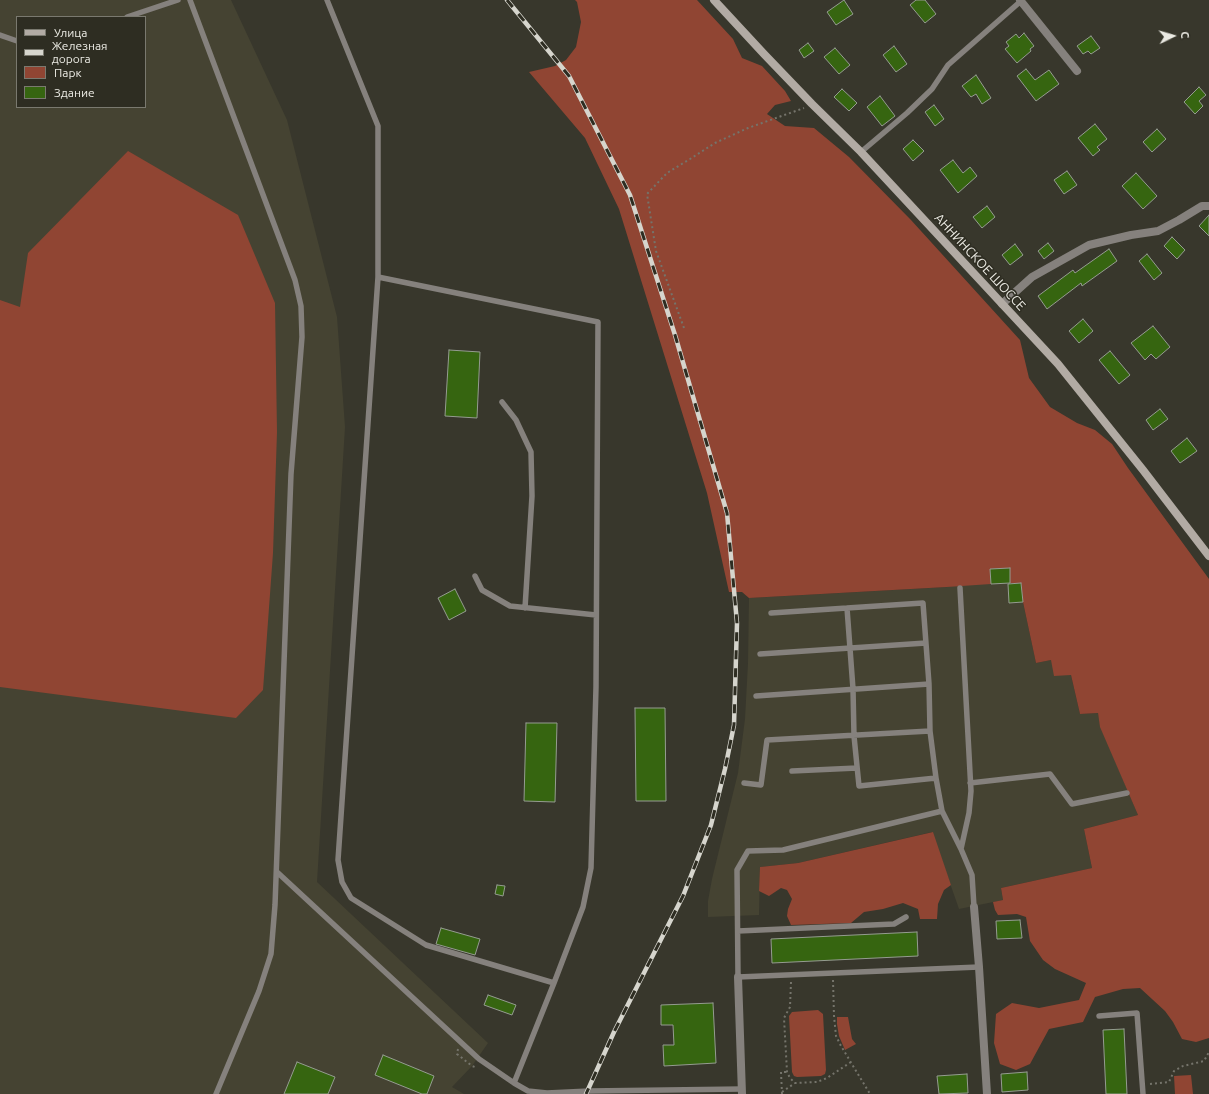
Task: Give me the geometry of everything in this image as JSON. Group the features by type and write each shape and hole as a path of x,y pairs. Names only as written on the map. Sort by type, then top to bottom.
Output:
{"main road":[{"name":"АННИНСКОЕ ШОССЕ","path":"717,1 764,54 861,152 1058,364 1143,470 1209,556"}],"street":[{"path":"1020,1 1077,71"},
{"path":"1002,304 1032,277 1089,245 1131,235 1158,231 1202,206 1209,206"},
{"path":"974,907 987,1094"},
{"path":"738,977 742,1092"}],"lane":[{"path":"130,16 178,0"},
{"path":"190,0 295,280 301,306 302,337 292,474 277,872 271,954 259,991 216,1094"},
{"path":"327,0 378,126 378,277 338,860 342,882 351,898 426,945 554,983"},
{"path":"861,152 907,113 932,89 948,66 1020,1"},
{"path":"0,35 16,41"},
{"path":"378,277 598,322 595,725 591,868 582,907 554,983 514,1083"},
{"path":"502,402 516,420 531,452 532,496 525,608"},
{"path":"475,576 482,590 510,606 596,615"},
{"path":"960,588 970,783 969,813 961,850"},
{"path":"771,613 923,603 930,731 936,778 942,811 972,876 974,907"},
{"path":"847,608 853,689 854,736 859,786 936,778"},
{"path":"760,654 926,644"},
{"path":"756,696 928,684"},
{"path":"744,783 761,785 767,740 930,731"},
{"path":"792,771 857,768"},
{"path":"970,783 1050,774 1072,804 1127,793"},
{"path":"942,811 783,850 748,851 737,870 738,977 979,967"},
{"path":"277,872 479,1059 528,1091 546,1093 611,1090 742,1092"},
{"path":"738,931 894,924 906,917"},
{"path":"1099,1016 1137,1014 1143,1094"}],"path":[{"path":"684,328 656,251 647,194 667,173 715,143 748,128 798,111 812,104"},
{"path":"833,973 836,1036 840,1046 870,1094"},
{"path":"791,975 792,988 790,1007 784,1018 787,1072 795,1083"},
{"path":"1142,1085 1169,1082 1174,1071 1183,1066 1204,1061 1209,1052"},
{"path":"782,1093 795,1083 817,1082 827,1078 851,1062"},
{"path":"782,1093 781,1072 787,1072"}],"shaded area":[{"path":"0,0 231,0 287,120 337,317 345,427 317,882 488,1043 472,1066 452,1087 464,1094 0,1094"},
{"path":"1010,568 1021,583 1023,602 1036,663 1051,660 1071,675 1080,714 1098,713 1101,727 1138,815 1084,829 1092,868 1001,888 1003,900 959,909 932,832 798,863 760,867 759,915 708,917 708,901 712,879 738,773 745,719 749,598 947,587"}],"green space":[{"path":"575,0 697,0 733,39 742,58 762,66 785,91 791,101 775,105 767,114 785,126 814,128 849,157 911,220 1020,340 1029,378 1050,407 1077,423 1095,430 1112,444 1209,579 1209,1038 1196,1042 1182,1039 1165,1011 1140,988 1123,989 1095,997 1083,1022 1049,1029 1030,1064 1016,1070 1000,1064 994,1043 996,1014 1012,1003 1039,1008 1079,1000 1086,983 1055,969 1043,960 1030,941 1026,917 1017,914 998,915 993,902 1003,900 1001,888 1092,868 1084,829 1138,815 1100,727 1098,713 1080,714 1071,675 1054,676 1051,660 1036,663 1023,602 1021,583 1010,583 1010,568 990,569 991,584 749,598 742,592 729,592 707,493 619,209 585,138 529,72 555,66 566,60 576,47 581,22 577,2"},
{"path":"128,151 238,215 275,303 277,432 273,553 263,690 236,718 0,687 0,300 20,307 28,253"},
{"path":"933,832 951,885 944,890 938,904 937,919 920,919 918,909 903,903 883,909 864,912 851,923 791,925 787,916 792,899 787,890 781,888 769,896 759,891 760,867 798,863"},
{"path":"818,1010 823,1014 825,1074 821,1076 794,1076 792,1072 789,1016 792,1012"},
{"path":"837,1017 848,1017 852,1039 856,1044 845,1050 839,1036"},
{"path":"1191,1075 1193,1094 1175,1094 1174,1076"}],"building":[{"path":"844,0 853,14 836,25 827,12"},
{"path":"916,0 925,0 936,14 925,23 910,5"},
{"path":"1024,33 1034,46 1030,49 1031,51 1017,63 1005,49 1009,46 1006,42 1016,34 1019,38"},
{"path":"1091,36 1100,48 1091,54 1088,51 1083,54 1077,46"},
{"path":"808,43 814,51 804,58 799,50"},
{"path":"894,46 907,64 896,72 883,55"},
{"path":"835,48 850,65 839,74 824,57"},
{"path":"1026,69 1035,80 1049,70 1059,84 1036,101 1017,76"},
{"path":"976,75 991,98 982,104 976,94 971,97 962,86"},
{"path":"1199,87 1206,95 1199,101 1203,106 1195,114 1184,102"},
{"path":"842,89 857,103 849,111 834,97"},
{"path":"880,96 895,116 882,126 867,107"},
{"path":"934,105 944,119 935,126 925,112"},
{"path":"1095,124 1107,139 1097,147 1100,150 1093,156 1078,138"},
{"path":"1157,129 1166,139 1152,152 1143,142"},
{"path":"913,140 924,151 913,161 903,149"},
{"path":"953,160 963,173 970,167 977,176 958,193 940,170"},
{"path":"1067,171 1077,185 1064,194 1054,180"},
{"path":"1136,173 1157,196 1143,209 1122,186"},
{"path":"987,206 995,217 982,228 973,217"},
{"path":"1209,215 1209,236 1199,226"},
{"path":"1172,237 1185,250 1177,259 1164,246"},
{"path":"1048,243 1054,251 1044,259 1038,251"},
{"path":"1015,244 1023,255 1010,265 1002,255"},
{"path":"1109,249 1117,261 1082,286 1081,283 1047,309 1038,296 1073,270 1075,273"},
{"path":"1147,254 1162,273 1154,280 1139,261"},
{"path":"1083,319 1093,331 1079,343 1069,331"},
{"path":"1153,326 1170,347 1156,359 1151,354 1145,360 1131,343"},
{"path":"449,350 480,352 477,418 445,416"},
{"path":"1110,351 1130,375 1119,384 1099,360"},
{"path":"1160,409 1168,419 1153,430 1146,420"},
{"path":"1187,438 1197,451 1180,463 1171,451"},
{"path":"1010,568 1010,583 991,584 990,569"},
{"path":"1021,583 1023,602 1009,603 1008,584"},
{"path":"455,589 466,611 449,620 438,598"},
{"path":"635,708 665,708 666,801 636,801"},
{"path":"526,723 557,723 555,802 524,801"},
{"path":"497,885 505,886 503,896 495,894"},
{"path":"1020,920 1022,938 997,939 996,921"},
{"path":"441,928 480,939 475,955 436,944"},
{"path":"917,932 918,956 772,963 771,939"},
{"path":"488,995 516,1005 512,1015 484,1005"},
{"path":"713,1003 716,1063 664,1066 663,1045 674,1045 673,1025 661,1025 661,1005"},
{"path":"1124,1029 1127,1094 1106,1094 1103,1030"},
{"path":"383,1055 434,1076 427,1094 422,1094 375,1075"},
{"path":"297,1062 335,1077 328,1094 284,1094"},
{"path":"1027,1072 1028,1090 1002,1092 1001,1074"},
{"path":"967,1074 968,1093 939,1094 937,1076"}],"railway":[{"path":"507,0 569,76 630,195 675,335 727,513 737,623 734,725 711,825 683,896 614,1032 586,1094"}]}
